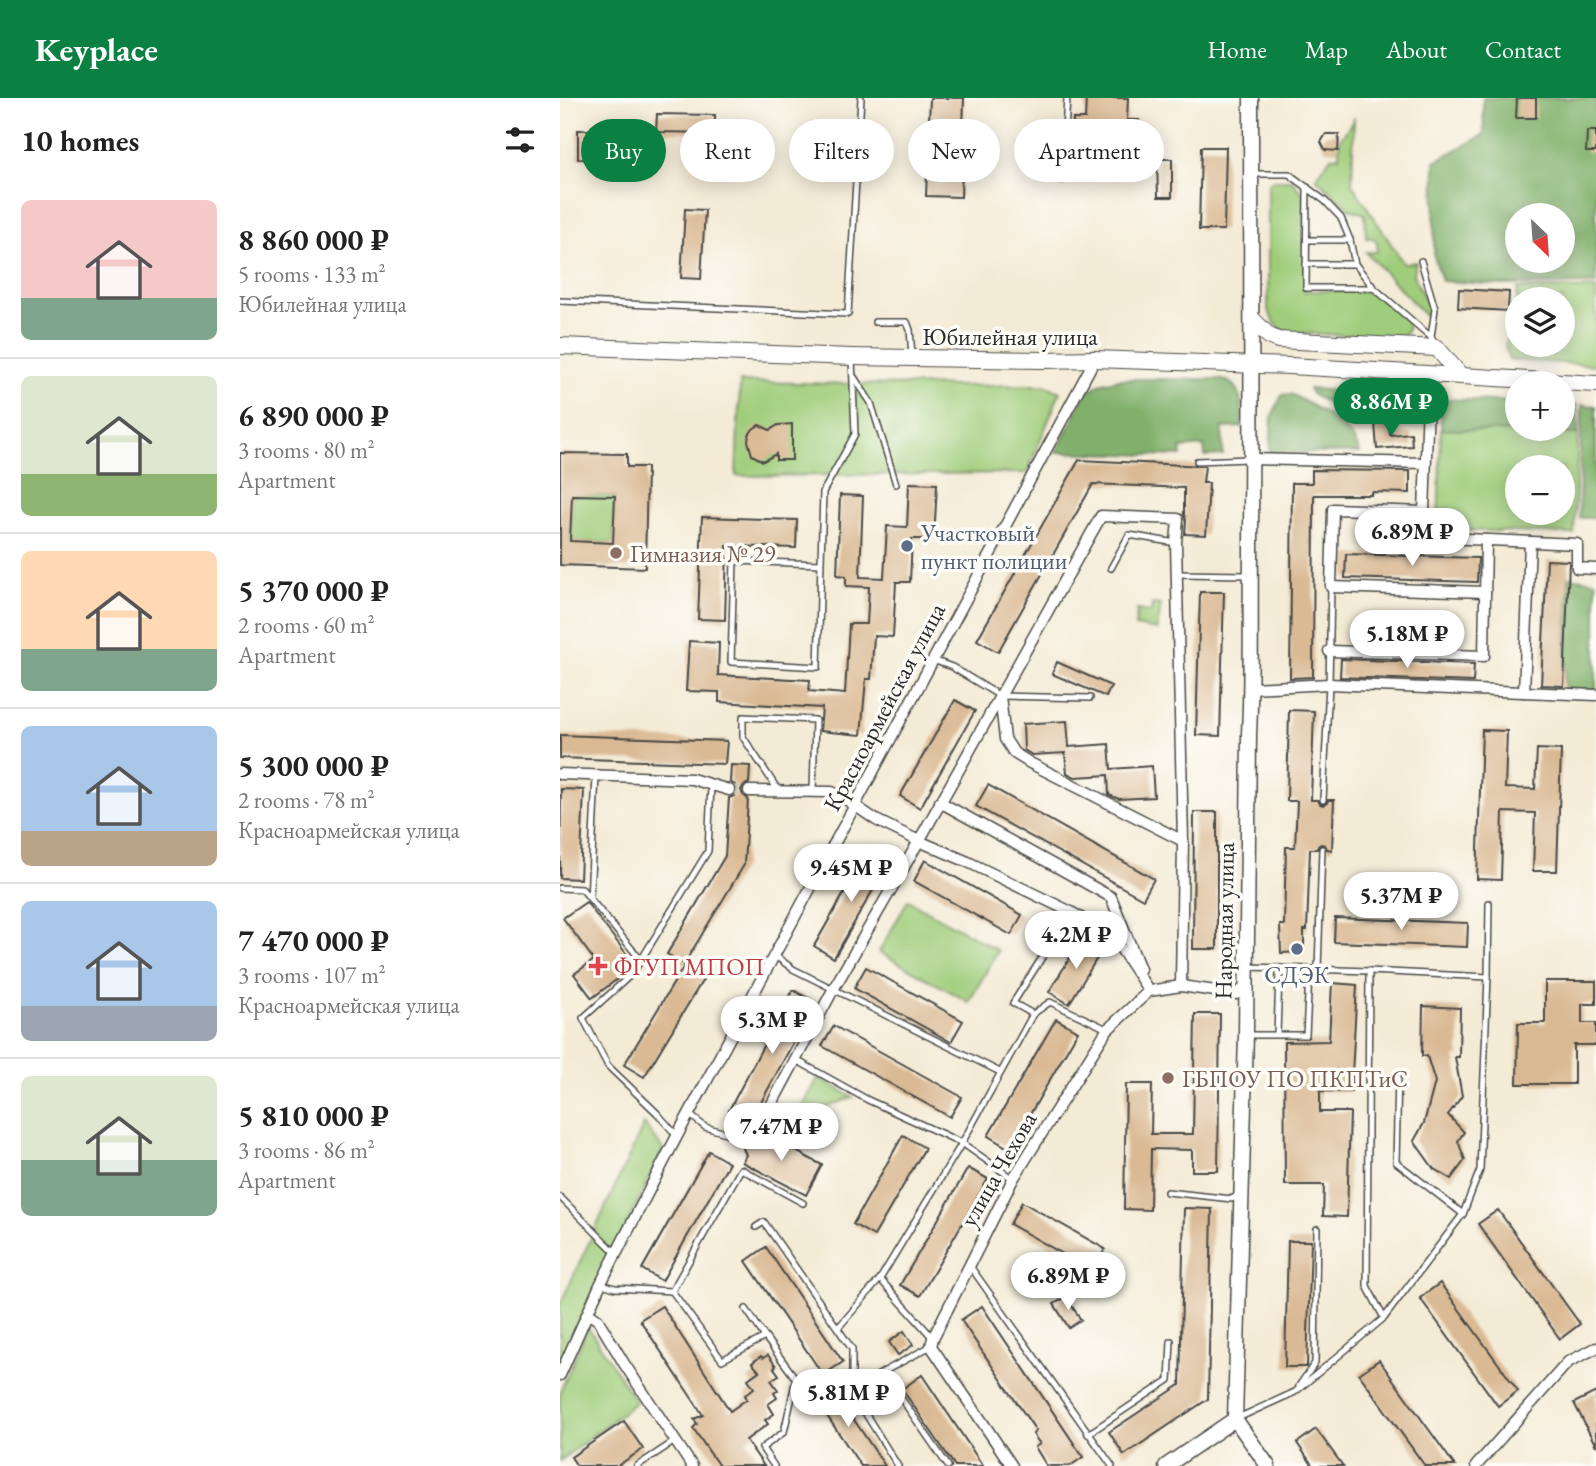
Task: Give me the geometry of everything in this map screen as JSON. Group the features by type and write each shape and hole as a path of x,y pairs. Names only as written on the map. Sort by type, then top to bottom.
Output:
{"main road":[{"path":"1253,320 1269,336 1278,340 1434,342 1460,375"},
{"name":"Юбилейная улица","path":"560,346 852,357 1095,359 1460,375 1596,384"}],"street":[{"name":"Народная улица","path":"1235,1419 1246,1035 1251,688 1251,98"},
{"name":"Красноармейская улица","path":"560,1375 601,1283 677,1136 1095,359"},
{"path":"1429,374 1424,512 1432,532 1445,538 1577,544 1577,568 1596,569"},
{"path":"1252,459 1425,463"},
{"path":"1424,512 1333,509 1331,587 1485,592"},
{"path":"760,1126 834,988 1101,516 1178,519 1183,841 1181,986"},
{"path":"1329,651 1484,656 1486,540"},
{"path":"1524,692 1530,542"},
{"path":"1251,688 1329,684 1596,695"},
{"path":"1000,696 1005,740 1014,754 1183,841"},
{"path":"560,774 692,779 729,790"},
{"path":"749,791 832,792 876,820 1071,912 1114,938 1149,992"},
{"path":"940,802 1111,897 1149,992"},
{"path":"1149,992 1181,986 1236,994 1246,987"},
{"name":"улица Чехова","path":"932,1342 1013,1179 1107,1030 1149,992"},
{"path":"588,1314 598,1320 692,1466"},
{"path":"932,1342 1012,1466"},
{"path":"1476,1466 1568,1362 1596,1348"},
{"path":"1166,1466 1235,1419 1268,1466"}],"lane":[{"path":"560,301 848,314 861,98"},
{"path":"1066,119 1067,98"},
{"path":"1251,174 1289,174 1325,201 1341,218 1350,240 1355,264 1374,288 1434,342"},
{"path":"1307,187 1306,288 1374,288"},
{"path":"1307,240 1350,240"},
{"path":"1421,261 1435,309 1434,342"},
{"path":"1306,264 1355,264"},
{"path":"875,322 907,322 911,330 912,358"},
{"path":"821,564 734,561 731,662 818,667 821,564 823,492 855,434 852,357"},
{"path":"854,377 871,403 896,484"},
{"path":"1197,461 1252,459"},
{"path":"1111,568 1129,535 1177,542"},
{"path":"1178,573 1251,575"},
{"path":"1323,800 1331,587"},
{"path":"933,660 952,667 1000,696 1090,698"},
{"path":"778,790 743,737 743,717 815,720 813,791"},
{"path":"590,898 596,775"},
{"path":"677,1136 608,1066 583,1018 633,973 708,851 710,785"},
{"path":"1318,969 1322,849"},
{"path":"560,888 582,889 641,960"},
{"path":"1235,1419 1295,1392 1384,1318 1463,1214 1479,1170 1489,903"},
{"path":"1033,1014 1013,1003 1071,912"},
{"path":"774,955 793,969 1000,1072"},
{"path":"1247,967 1488,977"},
{"path":"1369,971 1367,1286 1384,1318"},
{"path":"1246,1035 1277,1035 1306,1035 1309,975 1279,973 1277,1035"},
{"path":"838,1328 880,1279 962,1143 1033,1014 1050,1002 1107,1030"},
{"path":"796,1060 868,1100 962,1143 1013,1179"},
{"path":"1398,1075 1396,1162 1463,1214"},
{"path":"689,1114 705,1127 726,1133"},
{"path":"672,1291 741,1169 803,1203"},
{"path":"1167,1192 1233,1199 1241,1192"},
{"path":"560,1198 617,1254"},
{"path":"756,1227 764,1222 852,1349 852,1392 898,1466"},
{"path":"1295,1392 1315,1363 1317,1229"},
{"path":"970,1265 1112,1466"},
{"path":"852,1392 932,1342 880,1279"},
{"path":"601,1283 615,1289 672,1291"},
{"path":"672,1291 722,1360 765,1337"},
{"path":"746,1309 796,1379 784,1432 762,1448 774,1466"},
{"path":"1088,1434 1169,1380 1171,1341"},
{"path":"883,1372 948,1466"},
{"path":"637,1466 675,1441"}],"green space":[{"path":"1483,98 1596,98 1596,284 1504,285 1442,281 1434,256 1435,161 1484,135"},
{"path":"1354,119 1352,184 1404,264 1416,262 1413,275 1428,306 1428,319 1366,252 1377,252 1377,243 1374,238 1366,238 1365,214 1350,209 1316,178 1331,157 1339,156 1340,140"},
{"path":"1274,180 1292,180 1305,197 1305,291 1371,291 1408,322 1407,331 1398,338 1284,332 1274,322 1268,310 1268,184"},
{"path":"1575,289 1596,289 1596,365 1509,360 1508,357 1575,357"},
{"path":"1120,379 1228,381 1240,397 1242,427 1222,428 1223,455 1205,456 1204,446 1181,448 1182,456 1056,452 1086,393 1099,384"},
{"path":"740,382 1045,385 1060,392 1027,473 736,476"},
{"path":"1309,389 1420,395 1421,415 1365,413 1365,427 1352,426 1340,410 1311,394"},
{"path":"1291,394 1341,425 1356,443 1360,453 1270,452 1272,416 1282,395"},
{"path":"1441,399 1505,402 1505,431 1441,429"},
{"path":"1575,405 1577,405 1578,434 1575,434"},
{"path":"1582,405 1596,406 1596,518 1579,518"},
{"path":"1441,429 1505,431 1505,441 1575,441 1575,434 1578,434 1575,509 1575,455 1505,455 1505,525 1574,525 1574,534 1438,529"},
{"path":"572,495 615,496 613,543 570,541"},
{"path":"1569,577 1596,581 1596,692 1564,690"},
{"path":"1152,604 1161,605 1157,630 1135,626 1137,610 1151,612"},
{"path":"908,900 998,951 969,1002 879,952"},
{"path":"818,1078 853,1097 795,1120"},
{"path":"644,1124 663,1149 560,1365 560,1305"},
{"path":"588,1327 636,1402 560,1461 560,1392"}],"building":[{"path":"930,98 964,98 963,119 929,119"},
{"path":"1086,98 1128,98 1127,119 1085,119"},
{"path":"1517,98 1536,98 1536,118 1516,118"},
{"path":"657,114 715,115 715,119 680,119 680,132 666,132 666,119 657,119"},
{"path":"578,130 581,130 581,159 578,159"},
{"path":"1587,131 1596,131 1596,152 1586,152"},
{"path":"1326,134 1339,134 1338,151 1325,150 1321,142"},
{"path":"1201,147 1226,147 1224,230 1199,230"},
{"path":"1164,159 1172,159 1172,197 1158,197 1158,182 1164,182"},
{"path":"927,182 961,182 961,197 926,196"},
{"path":"685,209 705,210 701,279 681,278"},
{"path":"1459,289 1505,292 1505,311 1458,308"},
{"path":"1389,422 1390,435 1411,433 1412,446 1377,449 1375,423"},
{"path":"792,424 792,460 776,460 776,454 763,461 752,455 748,441 753,429 759,425 770,430 778,425"},
{"name":"Гимназия № 29","path":"560,453 627,454 627,467 647,467 645,568 560,565","holes":["572,495 615,496 613,543 570,541"]},
{"path":"1079,460 1205,466 1203,483 1209,483 1206,535 1185,534 1184,488 1093,484 998,652 977,640"},
{"path":"1312,470 1410,471 1410,493 1314,495 1313,677 1290,678 1292,483 1312,483"},
{"path":"909,483 937,484 934,539 912,539 910,582 896,582 893,637 874,636 871,679 866,679 861,735 820,731 822,708 719,702 719,692 686,691 689,641 719,643 718,675 810,680 809,691 845,694 849,624 867,624 869,587 846,586 846,576 837,575 840,495 863,496 860,577 884,578 887,526 907,527"},
{"path":"702,517 797,520 796,548 727,546 725,620 698,619"},
{"path":"1346,554 1478,558 1477,582 1345,578"},
{"path":"1547,560 1569,561 1564,686 1541,685"},
{"path":"1200,592 1224,592 1220,736 1196,735"},
{"path":"1341,659 1474,664 1473,682 1340,677"},
{"path":"1057,662 1111,686 1106,697 1052,674"},
{"path":"955,700 975,711 920,808 900,796"},
{"path":"1289,710 1314,711 1311,800 1318,800 1323,805 1328,800 1334,800 1332,850 1321,844 1317,849 1310,849 1304,952 1281,953 1280,925 1284,925 1286,847 1295,847 1297,801 1287,801"},
{"path":"1067,721 1069,747 1109,744 1111,769 1152,766 1154,797 1119,799 1109,795 1108,775 1075,777 1067,773 1065,753 1032,755 1024,750 1023,724"},
{"path":"1482,730 1507,731 1505,788 1535,789 1537,749 1561,750 1557,871 1533,871 1535,813 1503,812 1501,880 1477,879"},
{"path":"560,735 727,741 725,764 560,758"},
{"path":"731,765 750,766 749,783 741,790 748,799 744,865 684,964 667,954 725,856 729,798 737,792 735,785 730,782"},
{"path":"988,785 1154,879 1143,899 976,806"},
{"path":"561,789 584,790 580,879 560,878"},
{"path":"1194,812 1217,812 1217,949 1193,949"},
{"path":"869,850 889,862 834,958 814,946"},
{"path":"925,860 1022,915 1011,935 914,881"},
{"path":"586,902 629,957 618,965 624,974 592,998 574,974 594,960 563,918"},
{"path":"1335,918 1468,923 1467,947 1334,942"},
{"path":"1082,938 1102,950 1069,1004 1049,992"},
{"path":"684,966 704,978 644,1077 624,1065"},
{"path":"866,967 963,1021 951,1042 854,988"},
{"path":"1545,981 1596,981 1596,1004 1582,1004 1582,1023 1596,1023 1596,1045 1574,1045 1574,1084 1517,1084 1518,1023 1545,1023"},
{"path":"1332,983 1357,985 1351,1092 1320,1091 1320,1112 1350,1112 1347,1217 1323,1216 1324,1185 1285,1185 1284,1042 1329,1041"},
{"path":"793,990 815,1002 751,1121 729,1110"},
{"path":"1423,1006 1460,1008 1459,1057 1455,1057 1462,1096 1448,1115 1464,1132 1458,1141 1465,1160 1451,1179 1434,1169 1414,1141 1424,1123 1435,1082 1427,1056 1422,1056"},
{"path":"1195,1014 1220,1014 1218,1171 1192,1171 1192,1150 1151,1149 1150,1210 1124,1209 1126,1084 1152,1084 1151,1134 1193,1134"},
{"path":"1056,1019 1078,1031 1010,1149 988,1136"},
{"path":"834,1026 962,1097 950,1117 822,1046"},
{"path":"766,1135 822,1165 806,1195 742,1162 746,1155 743,1148 748,1138"},
{"path":"903,1135 925,1148 874,1236 853,1224"},
{"path":"709,1151 729,1163 662,1281 642,1269"},
{"path":"968,1168 988,1179 920,1296 900,1285"},
{"path":"1022,1202 1105,1249 1093,1271 1010,1224"},
{"path":"1184,1208 1212,1209 1208,1399 1124,1455 1109,1432 1180,1385"},
{"path":"1498,1210 1580,1324 1560,1339 1478,1224"},
{"path":"1288,1241 1311,1241 1306,1367 1285,1367"},
{"path":"766,1247 843,1362 823,1375 746,1261"},
{"path":"1440,1283 1518,1391 1498,1406 1420,1298"},
{"path":"1066,1297 1081,1320 1069,1328 1054,1304"},
{"path":"662,1306 730,1411 747,1399 745,1395 754,1388 748,1379 759,1371 752,1363 761,1356 763,1358 768,1355 776,1366 774,1368 779,1375 771,1380 778,1390 774,1393 777,1398 768,1404 774,1414 765,1420 768,1424 746,1440 764,1466 719,1466 693,1428 697,1424 694,1419 703,1415 640,1320"},
{"path":"982,1306 1083,1457 1070,1466 1047,1466 1035,1447 1040,1444 1033,1434 1036,1431 961,1320"},
{"path":"904,1331 913,1345 898,1355 889,1342"},
{"path":"1379,1360 1455,1466 1425,1466 1359,1374"},
{"path":"922,1375 983,1466 955,1466 902,1389"},
{"path":"832,1387 885,1466 861,1466 815,1398"},
{"path":"1596,1392 1596,1446 1574,1403"},
{"path":"624,1421 643,1449 617,1466 577,1466 571,1457"},
{"path":"1316,1429 1343,1466 1313,1466 1297,1443"}],"tunnel":[{"path":"729,790 749,791"}],"place":[{"name":"Участковый пункт полиции","path":"907,546"},
{"name":"Гимназия № 29","path":"616,553"},
{"name":"СДЭК","path":"1297,949"},
{"name":"ФГУП МПОП","path":"598,966"},
{"name":"ГБПОУ ПО ПКПТиС","path":"1168,1078"}]}
